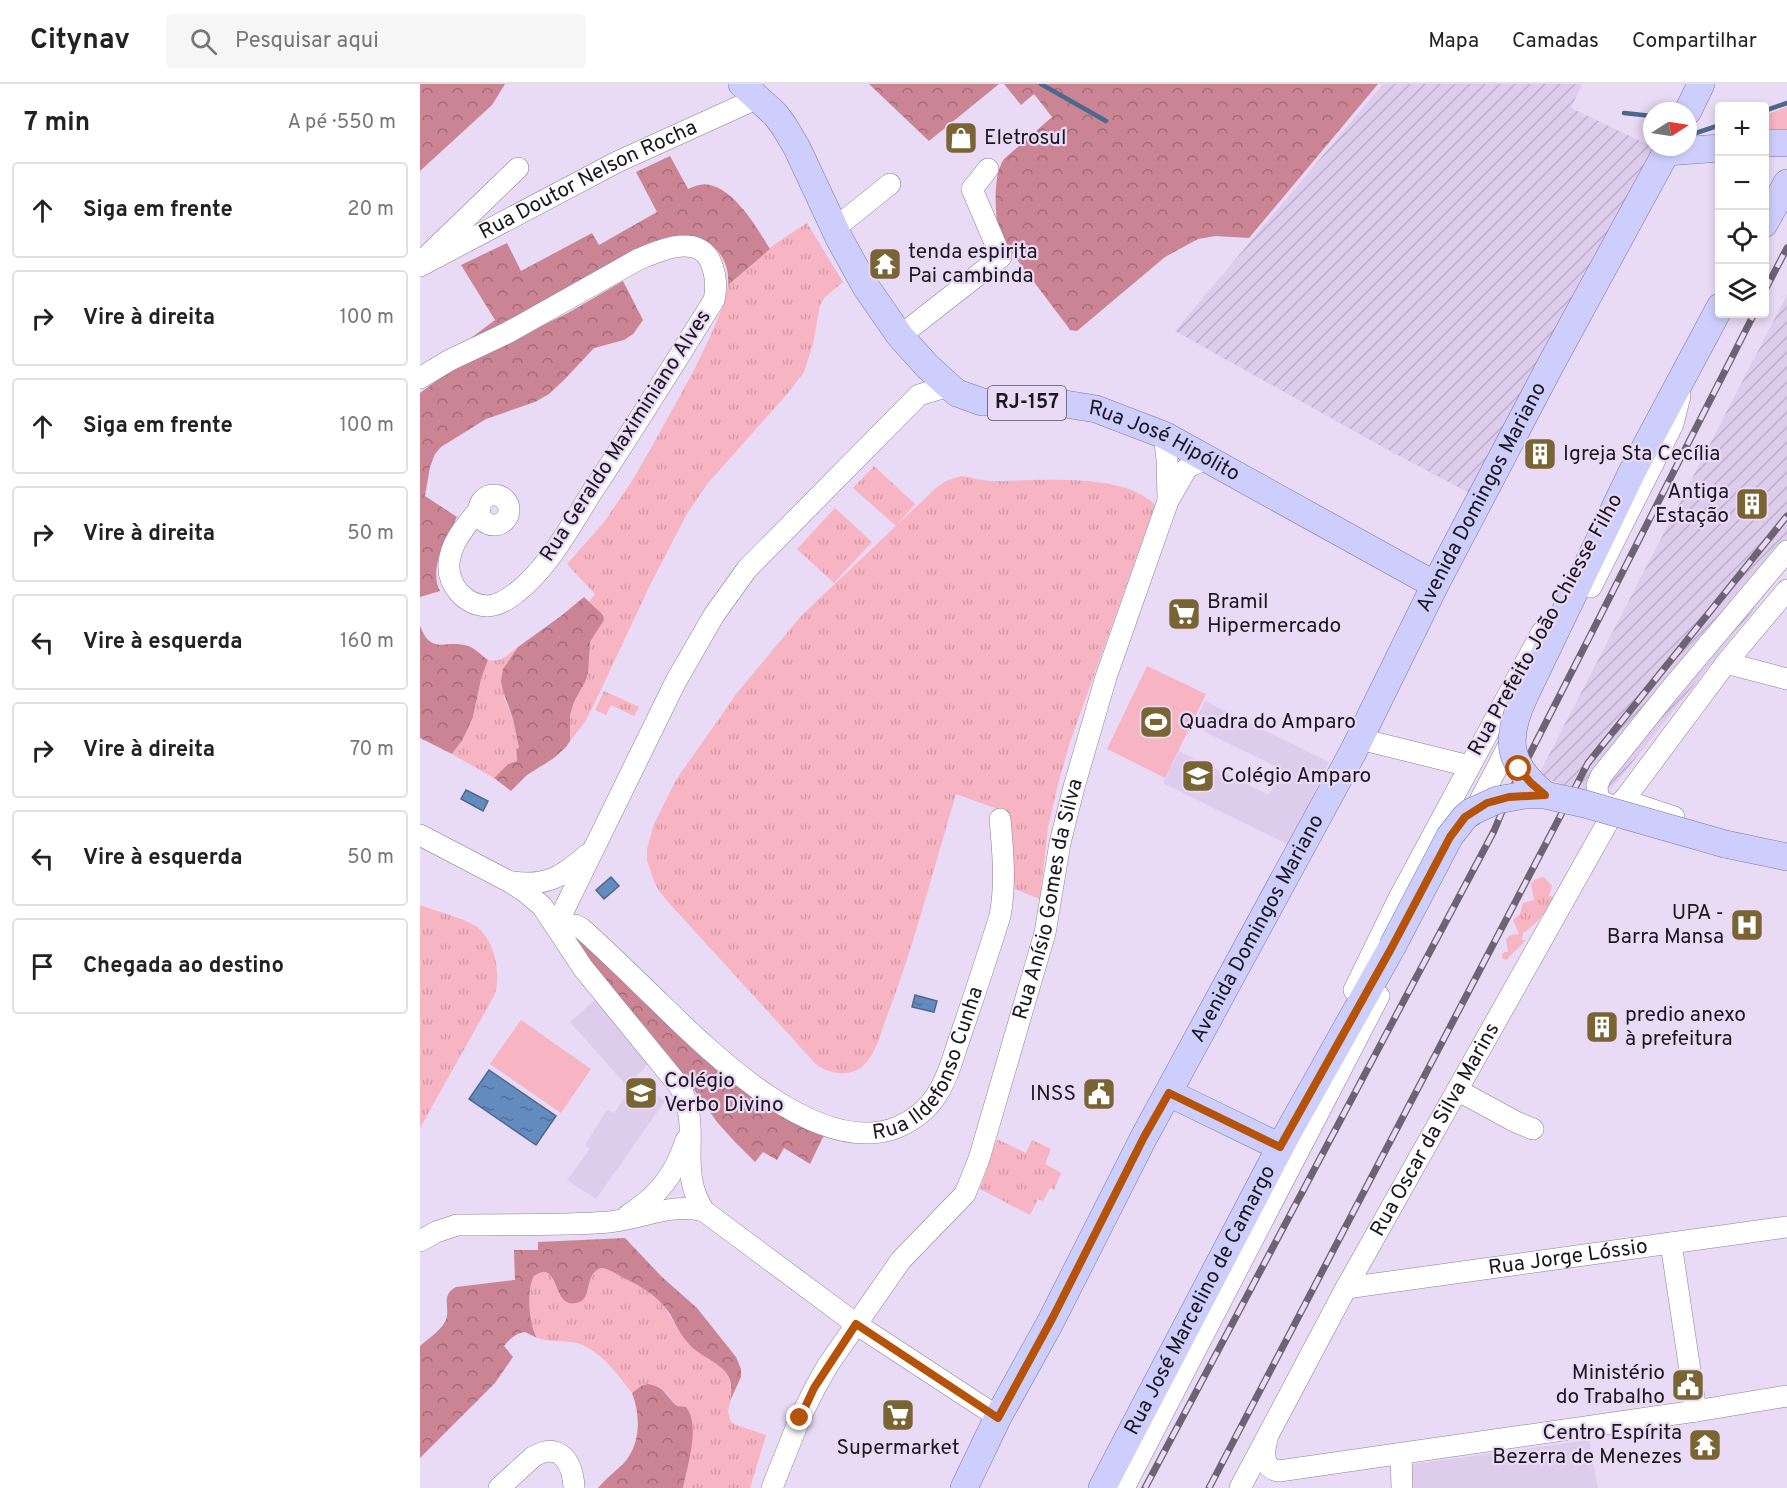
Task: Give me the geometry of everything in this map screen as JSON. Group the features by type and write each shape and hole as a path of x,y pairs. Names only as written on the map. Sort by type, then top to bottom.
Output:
{"main road":[{"path":"1692,102 1701,84"},
{"name":"Rua José Hipólito","path":"750,91 775,114 784,126 797,148 834,229 866,287 900,336 927,366 957,393 982,402 1070,404 1096,409 1164,435 1436,585"},
{"path":"1769,143 1787,143"},
{"path":"1697,148 1715,148"},
{"name":"Avenida Domingos Mariano","path":"964,1488 1139,1147 1357,746 1436,585 1550,366 1664,156"},
{"path":"1769,215 1787,183"},
{"name":"Rua Prefeito João Chiesse Filho","path":"1545,795 1525,776 1515,759 1514,723 1524,697 1632,472 1715,314"},
{"name":"Rua José Marcelino de Camargo","path":"1102,1488 1283,1142 1392,947 1450,837 1465,817 1478,808 1497,800 1525,795 1545,795"},
{"path":"1545,795 1725,844 1787,855"},
{"path":"1172,1088 1283,1142"}],"street":[{"name":"Rua Doutor Nelson Rocha","path":"420,264 750,91"},
{"path":"420,264 518,168"},
{"path":"900,336 1001,257 972,189 988,169"},
{"path":"834,229 890,184"},
{"name":"Rua Geraldo Maximiniano Alves","path":"420,378 456,356 507,333 657,251 671,247 695,247 709,258 716,282 714,300 616,456 548,560 515,594 505,601 488,606 459,594 454,585 449,564 456,541 480,508"},
{"path":"919,395 927,366"},
{"path":"1124,1488 1640,493 1673,424 1680,400 1679,382"},
{"path":"556,926 676,681 714,615 747,569 919,395 949,386"},
{"path":"1164,435 1168,501"},
{"name":"Rua Anísio Gomes da Silva","path":"772,1488 814,1388 901,1260 965,1194 973,1176 1045,933 1060,843 1106,677 1168,501 1187,468 1208,459"},
{"name":"Rua Prefeito João Chiesse Filho","path":"1465,772 1618,492 1632,472"},
{"path":"1787,551 1669,691 1601,776 1597,786 1598,800 1620,804 1787,855"},
{"name":"Rua Oscar da Silva Marins","path":"1241,1487 1346,1288 1609,820 1726,663 1787,590"},
{"path":"1726,663 1787,679"},
{"path":"1357,746 1465,772"},
{"name":"Rua José Marcelino de Camargo","path":"1299,1113 1308,1086 1393,910 1465,772"},
{"name":"Rua Ildefonso Cunha","path":"556,926 575,925 581,928 704,1046 752,1085 806,1117 834,1129 859,1134 888,1131 916,1117 929,1105 944,1082 951,1063 1000,916 1004,896 1000,819"},
{"path":"420,835 510,882 535,899 556,926 583,968 680,1087 689,1108 691,1126 689,1173 694,1193 704,1211 856,1324 998,1418"},
{"path":"510,882 527,884 550,880 570,870 596,848"},
{"path":"1457,1090 1533,1129"},
{"path":"613,1221 635,1211 660,1191 680,1157 691,1126"},
{"path":"420,1241 436,1232 457,1225 575,1224 613,1221 681,1207 704,1211"},
{"name":"Rua Jorge Lóssio","path":"1346,1288 1787,1227"},
{"path":"1671,1243 1696,1411"},
{"path":"1241,1487 1279,1471 1787,1396"},
{"path":"1267,1439 1264,1451 1267,1465 1279,1471"},
{"path":"499,1488 539,1453 554,1451 562,1456 570,1466 574,1488"},
{"path":"1401,1454 1402,1488"}],"shaded area":[{"path":"1383,84 1582,84 1571,108 1643,142 1643,156 1648,156 1475,496 1175,331"},
{"path":"1787,295 1787,568 1604,798 1538,776"},
{"name":"Colégio Amparo","path":"1205,701 1329,762 1289,845 1163,783 1179,751 1269,795 1281,769 1193,726"},
{"name":"Colégio Verbo Divino","path":"595,1000 649,1063 634,1079 665,1101 596,1199 567,1180 590,1149 585,1145 607,1110 614,1113 633,1085 631,1082 627,1086 570,1022"},
{"path":"1589,1440 1598,1488 1408,1488 1407,1465"}],"green space":[{"path":"420,84 505,84 492,105 420,171"},
{"path":"869,84 999,84 929,141"},
{"path":"1004,84 1378,84 1249,238 1216,236 1198,239 1165,257 1077,331 1070,330 1000,237 996,186 1000,166 1004,159 1052,117 1034,94 1021,105"},
{"path":"1787,107 1787,132 1769,134 1769,114"},
{"path":"670,156 688,189 707,184 720,189 737,202 770,249 728,285 725,262 712,246 693,237 662,239 463,344 495,320 461,265 507,243 521,271 592,233 599,245 657,212 636,172"},
{"path":"807,223 843,282 824,298 820,305 813,344 804,372 708,483 688,512 651,583 585,722 570,741 570,715 581,690 590,642 604,620 603,615 589,602 595,594 567,564 605,521 650,450 709,339 724,304 728,285 775,244"},
{"path":"623,281 643,320 633,334 624,340 594,348 549,394 535,402 486,419 441,447 435,454 430,467 425,496 457,517 437,563 436,573 440,591 420,597 420,393 454,368 568,313"},
{"path":"874,466 915,504 896,526 853,488"},
{"path":"961,476 989,481 1101,482 1141,494 1155,505 1070,742 1048,827 1040,899 1015,889 1006,812 956,794 914,937 877,1045 863,1066 851,1072 837,1073 824,1069 813,1061 669,903 654,881 647,860 647,849 654,824 676,780 737,693 802,615 937,487"},
{"path":"835,508 872,542 834,583 797,549"},
{"path":"584,597 603,615 604,620 590,642 588,673 570,715 570,741 554,758 527,775 511,791 494,778 508,764 517,761 516,749 519,748 513,719 503,691 501,681 503,669 518,647"},
{"path":"420,626 429,641 434,644 468,646 488,660 481,679 473,717 463,739 452,754 420,738"},
{"path":"518,647 503,669 504,698 513,719 519,748 515,752 517,761 508,764 494,778 452,754 463,739 473,717 481,679 488,660 501,659"},
{"name":"Quadra do Amparo","path":"1147,666 1206,694 1165,778 1107,749"},
{"path":"604,691 639,707 634,716 611,705 606,715 595,710"},
{"path":"1542,877 1552,886 1549,896 1554,897 1541,917 1523,933 1522,940 1526,940 1506,960 1502,958 1502,955 1508,952 1506,939 1511,935 1519,934 1513,920 1520,914 1523,903 1534,900 1531,884"},
{"path":"420,905 477,927 492,950 497,979 494,996 420,1128"},
{"path":"578,937 826,1131 810,1164 784,1148 777,1160 763,1152 755,1162 717,1122 678,1067 574,946 574,939"},
{"path":"521,1020 591,1069 561,1113 490,1064"},
{"path":"997,1139 1026,1153 1032,1140 1051,1149 1045,1164 1061,1173 1054,1190 1050,1188 1043,1201 1038,1199 1030,1215 980,1189"},
{"path":"625,1238 662,1277 697,1308 736,1357 741,1369 741,1377 730,1401 731,1388 725,1371 687,1342 665,1307 649,1292 612,1271 601,1268 592,1276 586,1296 579,1302 570,1303 564,1300 553,1279 543,1272 534,1276 529,1298 530,1317 537,1338 525,1332 516,1335 504,1346 513,1357 495,1383 420,1458 420,1346 445,1322 448,1294 456,1287 515,1280 514,1250 538,1250 538,1242"},
{"path":"601,1268 642,1286 661,1302 688,1344 717,1363 728,1375 732,1392 728,1412 731,1422 766,1435 750,1488 683,1488 693,1428 666,1392 641,1386 632,1393 609,1365 588,1348 575,1343 543,1340 534,1335 529,1295 534,1277 540,1272 549,1273 563,1297 571,1303 577,1303 593,1272"},
{"path":"648,1384 662,1390 677,1406 686,1407 690,1415 692,1446 683,1488 598,1488 622,1465 633,1449 638,1421 632,1393"}],"water":[{"path":"466,790 488,801 483,811 461,799"},
{"path":"611,877 619,886 604,899 596,890"},
{"path":"915,995 937,1001 934,1012 912,1007"},
{"path":"489,1070 556,1116 536,1145 469,1099"}],"waterway":[{"path":"1041,84 1106,121"},
{"path":"1769,109 1787,103"},
{"path":"1624,113 1643,115"},
{"path":"1697,133 1715,127"}],"railway":[{"path":"1769,282 1787,248"},
{"path":"1145,1488 1494,831 1508,797 1752,318"},
{"path":"1209,1488 1588,763 1787,516"}],"place":[{"name":"Eletrosul","path":"961,138"},
{"name":"tenda espirita Pai cambinda","path":"885,264"},
{"name":"Igreja Sta Cecília","path":"1540,454"},
{"name":"Antiga Estação","path":"1752,504"},
{"name":"Bramil Hipermercado","path":"1184,614"},
{"name":"Quadra do Amparo","path":"1156,722"},
{"name":"Colégio Amparo","path":"1198,776"},
{"name":"UPA - Barra Mansa","path":"1747,925"},
{"name":"predio anexo à prefeitura","path":"1602,1027"},
{"name":"Colégio Verbo Divino","path":"641,1093"},
{"name":"INSS","path":"1099,1094"},
{"name":"Ministério do Trabalho","path":"1688,1385"},
{"name":"Supermarket","path":"898,1415"},
{"name":"Centro Espírita Bezerra de Menezes","path":"1705,1445"}],"route":[{"path":"800,1418 814,1388 856,1324 998,1418 1169,1093 1280,1147 1392,947 1450,837 1465,817 1487,803 1497,800 1525,795 1545,795 1519,769"}]}
